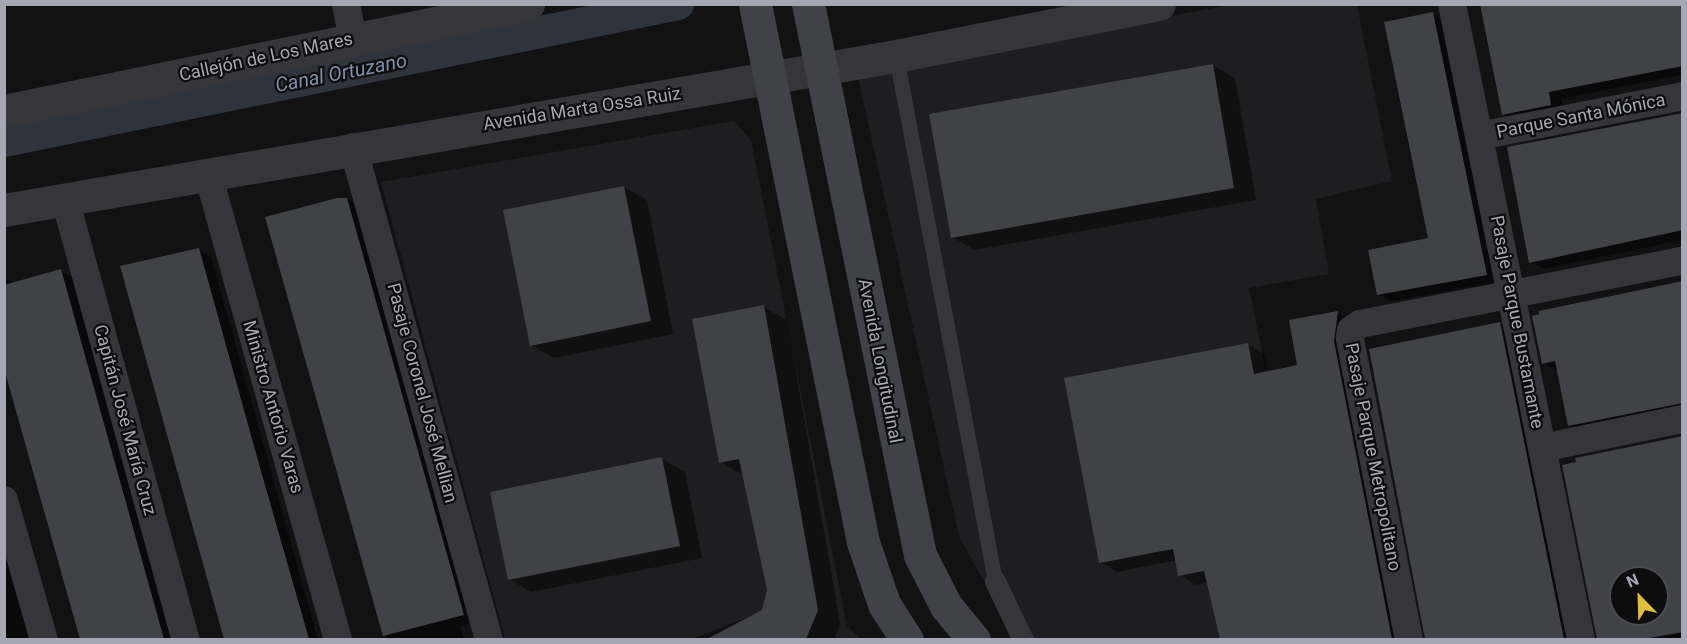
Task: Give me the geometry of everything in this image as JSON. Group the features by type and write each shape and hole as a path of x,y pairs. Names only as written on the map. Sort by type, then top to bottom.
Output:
{"main road":[{"path":"755,4 862,542 876,587 904,637"},
{"name":"Avenida Longitudinal","path":"808,4 920,555 946,606 974,639"}],"street":[{"path":"346,4 353,39"},
{"name":"Callejón de Los Mares","path":"4,111 528,4"},
{"name":"Avenida Marta Ossa Ruiz","path":"4,210 353,147 896,56 1159,4"},
{"name":"Pasaje Parque Bustamante","path":"1452,4 1581,639"},
{"name":"Parque Santa Mónica","path":"1479,136 1683,96"},
{"name":"Pasaje Coronel José Mellian","path":"353,147 489,639"},
{"name":"Ministro Antorio Varas","path":"208,174 338,639"},
{"name":"Capitán José María Cruz","path":"65,199 186,639"},
{"path":"1511,295 1683,261"},
{"name":"Pasaje Parque Metropolitano","path":"1409,639 1349,334 1360,324 1511,295"},
{"path":"1542,448 1683,419"},
{"path":"4,500 44,639"},
{"path":"995,581 1023,639"}],"lane":[{"path":"896,56 995,581"}],"shaded area":[{"path":"1231,5 1357,5 1392,181 1316,199 1329,274 1249,288 1321,639 1031,640 978,571 959,536 857,73"},
{"path":"734,121 751,140 847,626 861,639 505,639 381,182"}],"building":[{"path":"1480,4 1683,4 1683,66 1549,92 1551,105 1502,115"},
{"path":"1433,12 1487,275 1377,295 1368,250 1428,238 1384,22"},
{"path":"1213,64 1234,188 951,238 929,114"},
{"path":"1683,113 1683,230 1529,263 1507,147"},
{"path":"624,186 651,321 530,346 503,210"},
{"path":"337,198 347,198 464,615 383,636 265,217"},
{"path":"199,248 309,639 224,639 120,266"},
{"path":"61,269 164,639 80,639 4,368 4,285"},
{"path":"1683,281 1683,403 1568,426 1555,361 1542,364 1532,316 1539,314 1539,311"},
{"path":"764,305 818,610 806,639 707,639 762,610 767,590 739,459 719,463 692,319"},
{"path":"1338,311 1334,341 1392,639 1220,639 1204,571 1178,576 1173,549 1099,563 1064,378 1248,343 1254,374 1297,365 1289,320"},
{"path":"1500,322 1564,639 1425,639 1369,349"},
{"path":"1683,436 1683,632 1644,639 1597,639 1562,465 1576,462 1575,458"},
{"path":"662,457 680,546 508,580 490,492"}],"waterway":[{"name":"Canal Ortuzano","path":"4,141 678,4"}]}
